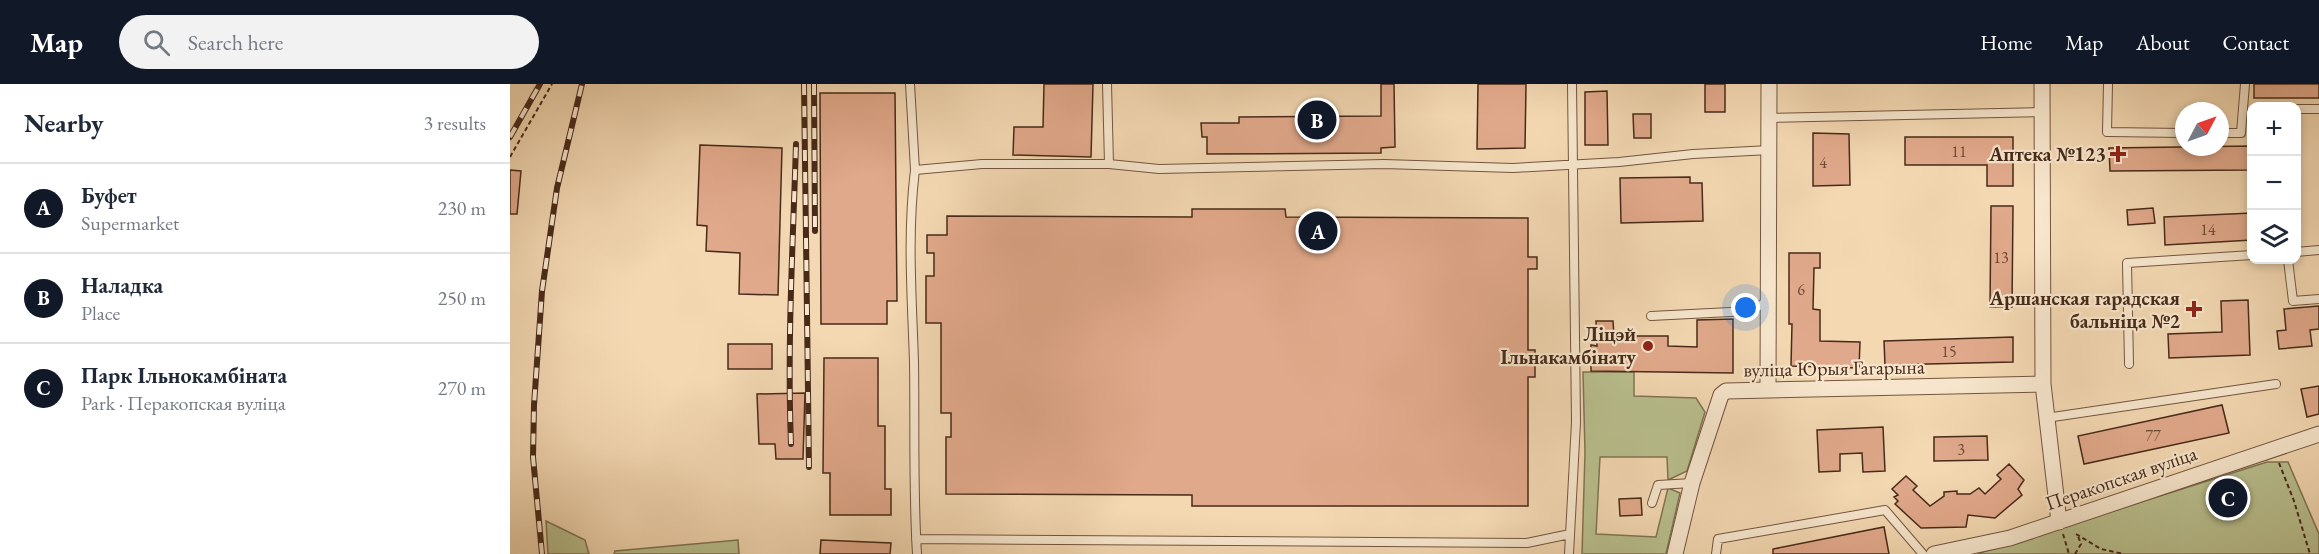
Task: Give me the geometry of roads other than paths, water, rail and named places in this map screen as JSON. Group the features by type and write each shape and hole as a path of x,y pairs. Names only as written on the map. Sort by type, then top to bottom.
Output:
{"street":[{"path":"1768,390 1769,84"},
{"path":"2042,84 2043,384 2059,522"},
{"name":"вуліца Юрыя Гагарына","path":"1676,554 1692,483 1720,395 1726,391 2043,384"},
{"name":"Перакопская вуліца","path":"1934,554 1986,544 2059,522 2319,434"}],"lane":[{"path":"910,84 915,170 910,209 914,368 913,488 917,554"},
{"path":"1107,84 1109,164"},
{"path":"1569,554 1576,422 1572,84"},
{"path":"2108,84 2107,132 2175,133"},
{"path":"2229,133 2241,133 2247,109 2245,84"},
{"path":"2301,109 2319,109"},
{"path":"1770,118 2041,111"},
{"path":"915,170 982,164 1109,164 1159,169 1384,164 1513,168 1770,150"},
{"path":"2301,252 2319,250"},
{"path":"2129,364 2127,263 2247,255"},
{"path":"2288,264 2293,300 2319,299"},
{"path":"1651,316 1750,311 1768,301"},
{"path":"2046,418 2276,384"},
{"path":"1652,503 1658,485 1692,483"},
{"path":"1716,554 1718,539 1885,510 1923,554"},
{"path":"916,539 1527,543 1570,534"}],"railway":[{"path":"510,137 540,84"},
{"path":"542,554 533,457 534,405 542,291 557,188 582,84"},
{"path":"804,84 809,467"},
{"path":"814,84 815,231"},
{"path":"791,444 790,332 796,144"}],"place":[{"name":"Наладка","path":"1317,120"},
{"name":"Аптека №123","path":"2118,154"},
{"name":"Буфет","path":"1318,231"},
{"name":"Аршанская гарадская бальніца №2","path":"2194,309"},
{"name":"Ліцэй Ільнакамбінату","path":"1648,346"},
{"name":"Парк Ільнокамбіната","path":"2228,498"}]}
